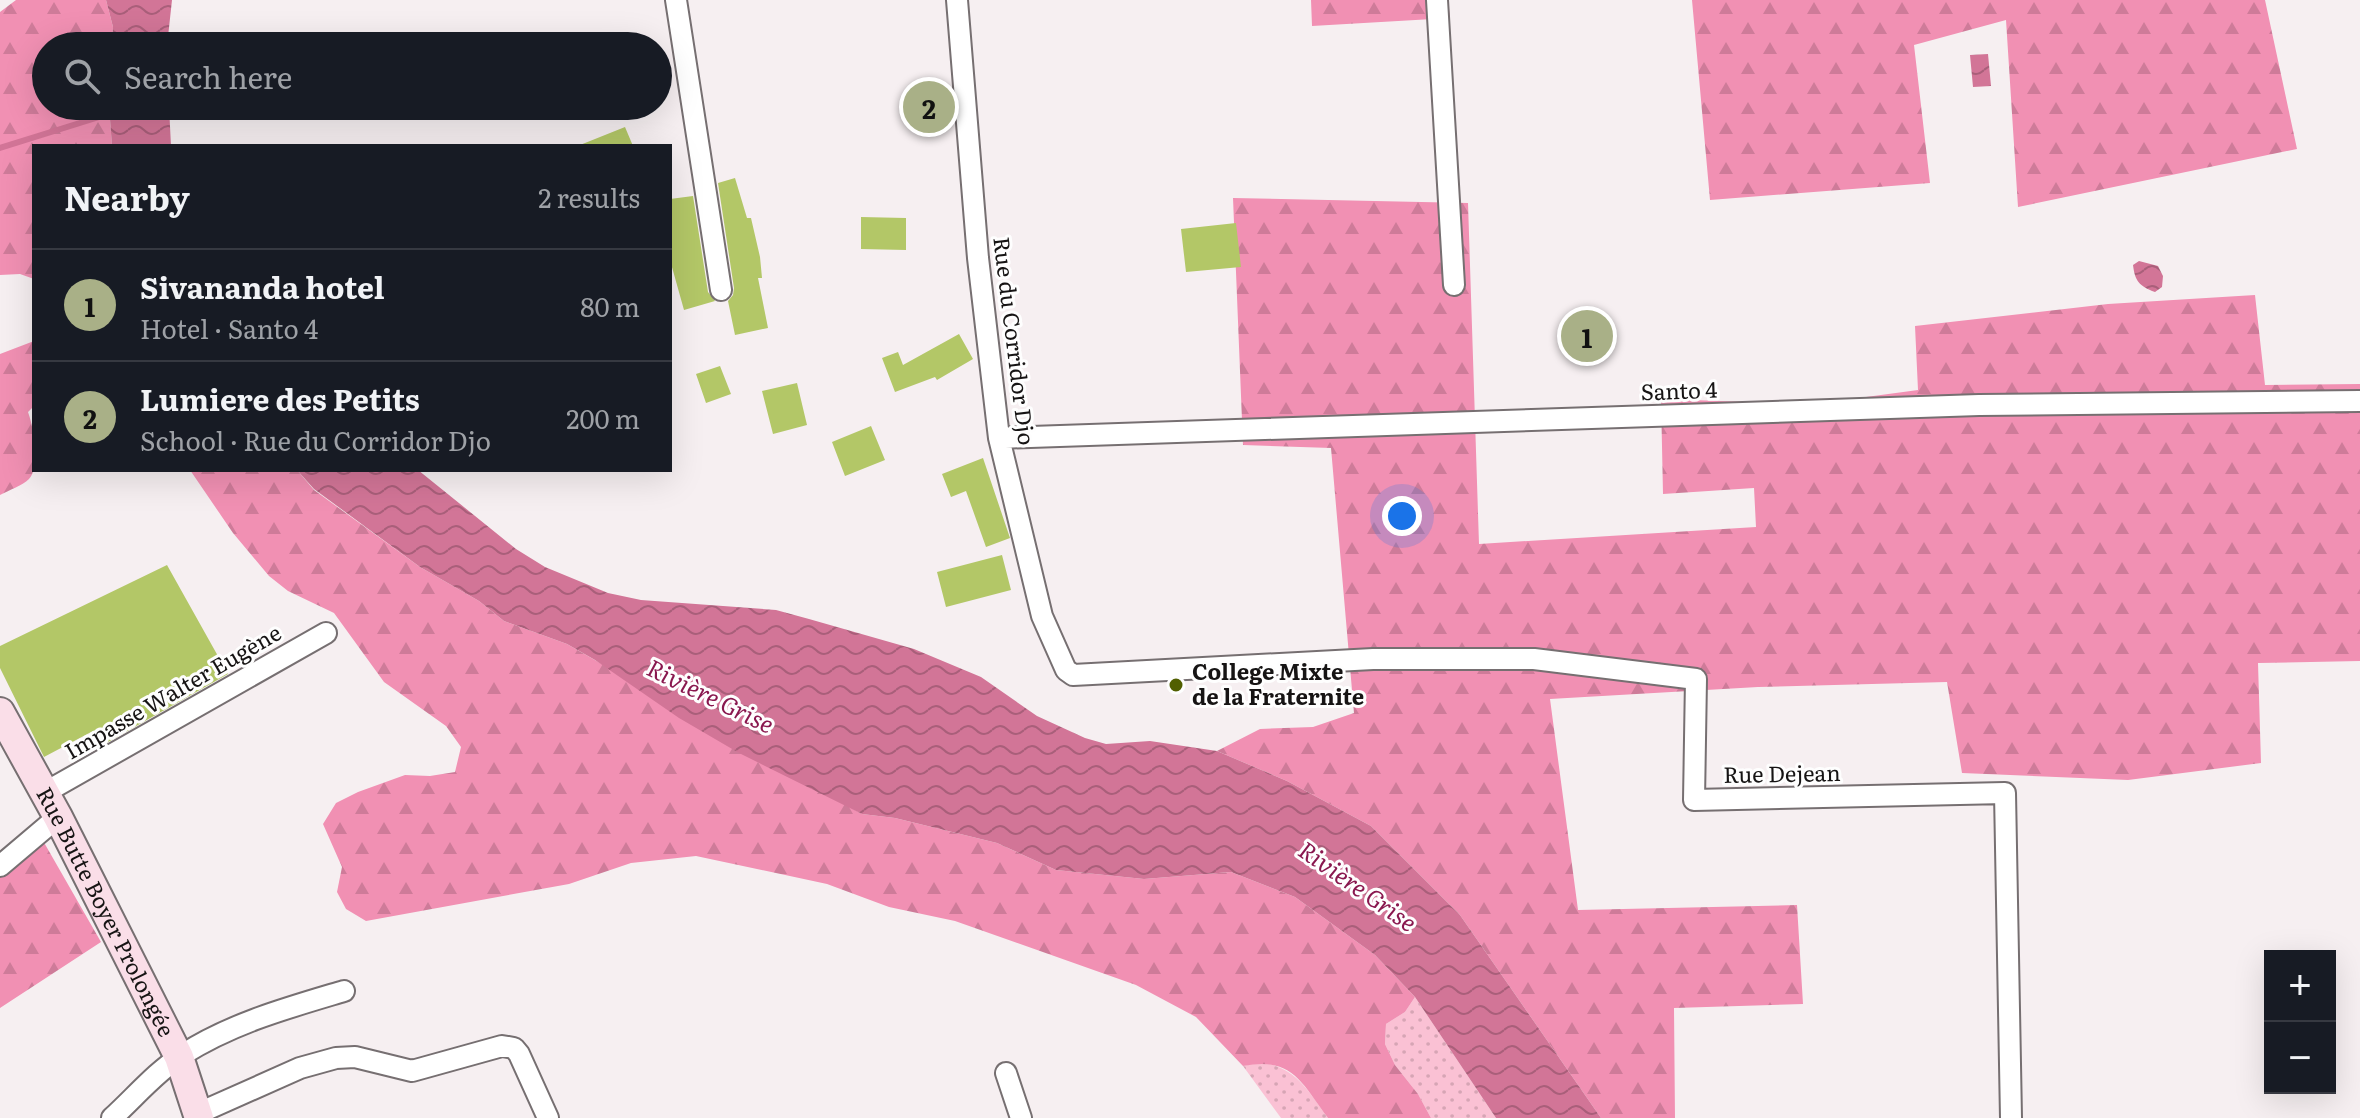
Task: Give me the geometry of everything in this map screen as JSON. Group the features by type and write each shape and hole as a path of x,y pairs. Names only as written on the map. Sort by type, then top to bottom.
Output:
{"street":[{"path":"676,0 721,290"},
{"name":"Rue du Corridor Djo","path":"957,0 978,258 999,438 1042,616 1066,670 1073,675"},
{"path":"1437,0 1454,285"},
{"name":"Santo 4","path":"999,438 1979,405 2360,401"},
{"name":"Impasse Walter Eugène","path":"0,866 51,805 326,633"},
{"name":"Rue Dejean","path":"1073,675 1373,659 1534,659 1696,679 1694,800 2005,793 2011,1118"},
{"name":"Rue Butte Boyer Prolongée","path":"0,712 51,805 179,1057 199,1116"},
{"path":"112,1118 179,1057 239,1024 344,991"},
{"path":"199,1116 300,1068 336,1058 355,1057 412,1071 502,1046 514,1048 519,1054 548,1118"},
{"path":"1006,1073 1021,1118"}],"shaded area":[{"path":"1415,997 1496,1118 1431,1118 1418,1094 1395,1065 1385,1044 1386,1024 1405,1012"},
{"path":"1262,1062 1293,1076 1308,1090 1328,1118 1281,1118 1243,1066"}],"green space":[{"path":"16,0 106,0 113,27 113,32 32,32 32,120 110,120 112,144 32,144 32,278 20,274 0,275 0,12"},
{"path":"1311,0 1448,0 1450,18 1312,26"},
{"path":"1692,0 2265,0 2297,149 2018,207 2006,20 1914,45 1930,183 1710,200"},
{"path":"1233,198 1468,203 1479,544 1756,527 1754,488 1663,494 1661,399 1814,404 1918,390 1915,326 2108,304 2255,295 2265,385 2360,384 2360,661 2258,663 2261,763 2128,780 1962,773 1947,682 1758,687 1550,699 1578,910 1797,905 1803,1004 1674,1008 1675,1118 1601,1118 1460,915 1371,826 1287,781 1217,751 1260,729 1313,727 1354,713 1331,448 1243,445"},
{"path":"32,342 32,408 28,412 32,429 32,472 29,479 0,495 0,354"},
{"path":"191,472 299,472 314,490 420,567 479,601 504,621 567,644 862,814 895,818 997,843 1056,870 1144,879 1231,872 1295,897 1375,955 1415,997 1405,1012 1386,1024 1385,1044 1395,1065 1418,1094 1431,1118 1328,1118 1294,1075 1273,1065 1243,1066 1196,1017 1136,985 955,921 889,907 827,884 696,856 631,863 569,884 366,921 346,909 337,892 342,867 323,824 336,803 358,792 405,775 430,776 455,772 461,747 446,726 384,682 334,613 288,591 269,576 233,533"},
{"path":"42,839 101,942 0,1008 0,864"}],"water":[{"path":"106,0 172,0 169,32 113,32"},
{"path":"1988,54 1991,86 1973,87 1970,55"},
{"path":"110,120 170,120 171,144 112,144"},
{"path":"2139,261 2158,266 2163,276 2162,287 2155,292 2137,279 2133,265"},
{"name":"Rivière Grise","path":"299,472 420,472 516,549 545,567 608,593 641,600 776,610 809,619 914,649 981,677 1037,716 1085,738 1106,744 1150,741 1217,751 1287,781 1371,826 1460,915 1601,1118 1496,1118 1415,997 1375,955 1295,897 1231,872 1144,879 1056,870 997,843 895,818 862,814 739,753 679,718 567,644 504,621 479,601 420,567 314,489"}],"building":[{"path":"625,127 632,144 582,144"},
{"path":"735,178 747,218 751,218 760,257 762,278 758,278 768,328 735,335 728,301 734,288 718,183"},
{"path":"693,196 708,292 715,301 684,310 672,267 672,199"},
{"path":"861,217 906,218 906,250 861,249"},
{"path":"1236,223 1241,267 1186,272 1181,229"},
{"path":"959,334 973,359 937,380 935,377 895,392 882,358 898,352 903,365"},
{"path":"720,366 731,394 706,403 696,374"},
{"path":"797,383 807,425 773,434 762,391"},
{"path":"871,426 885,460 845,476 832,442"},
{"path":"983,458 1010,538 986,547 966,491 951,497 942,474"},
{"path":"1002,555 1011,590 946,607 937,572"},
{"path":"167,565 228,674 101,746 93,731 44,757 0,668 0,646"}],"waterway":[{"path":"0,148 89,120"}],"place":[{"name":"Lumiere des Petits","path":"929,107"},
{"name":"Sivananda hotel","path":"1587,336"},
{"name":"College Mixte de la Fraternite","path":"1176,685"}]}
